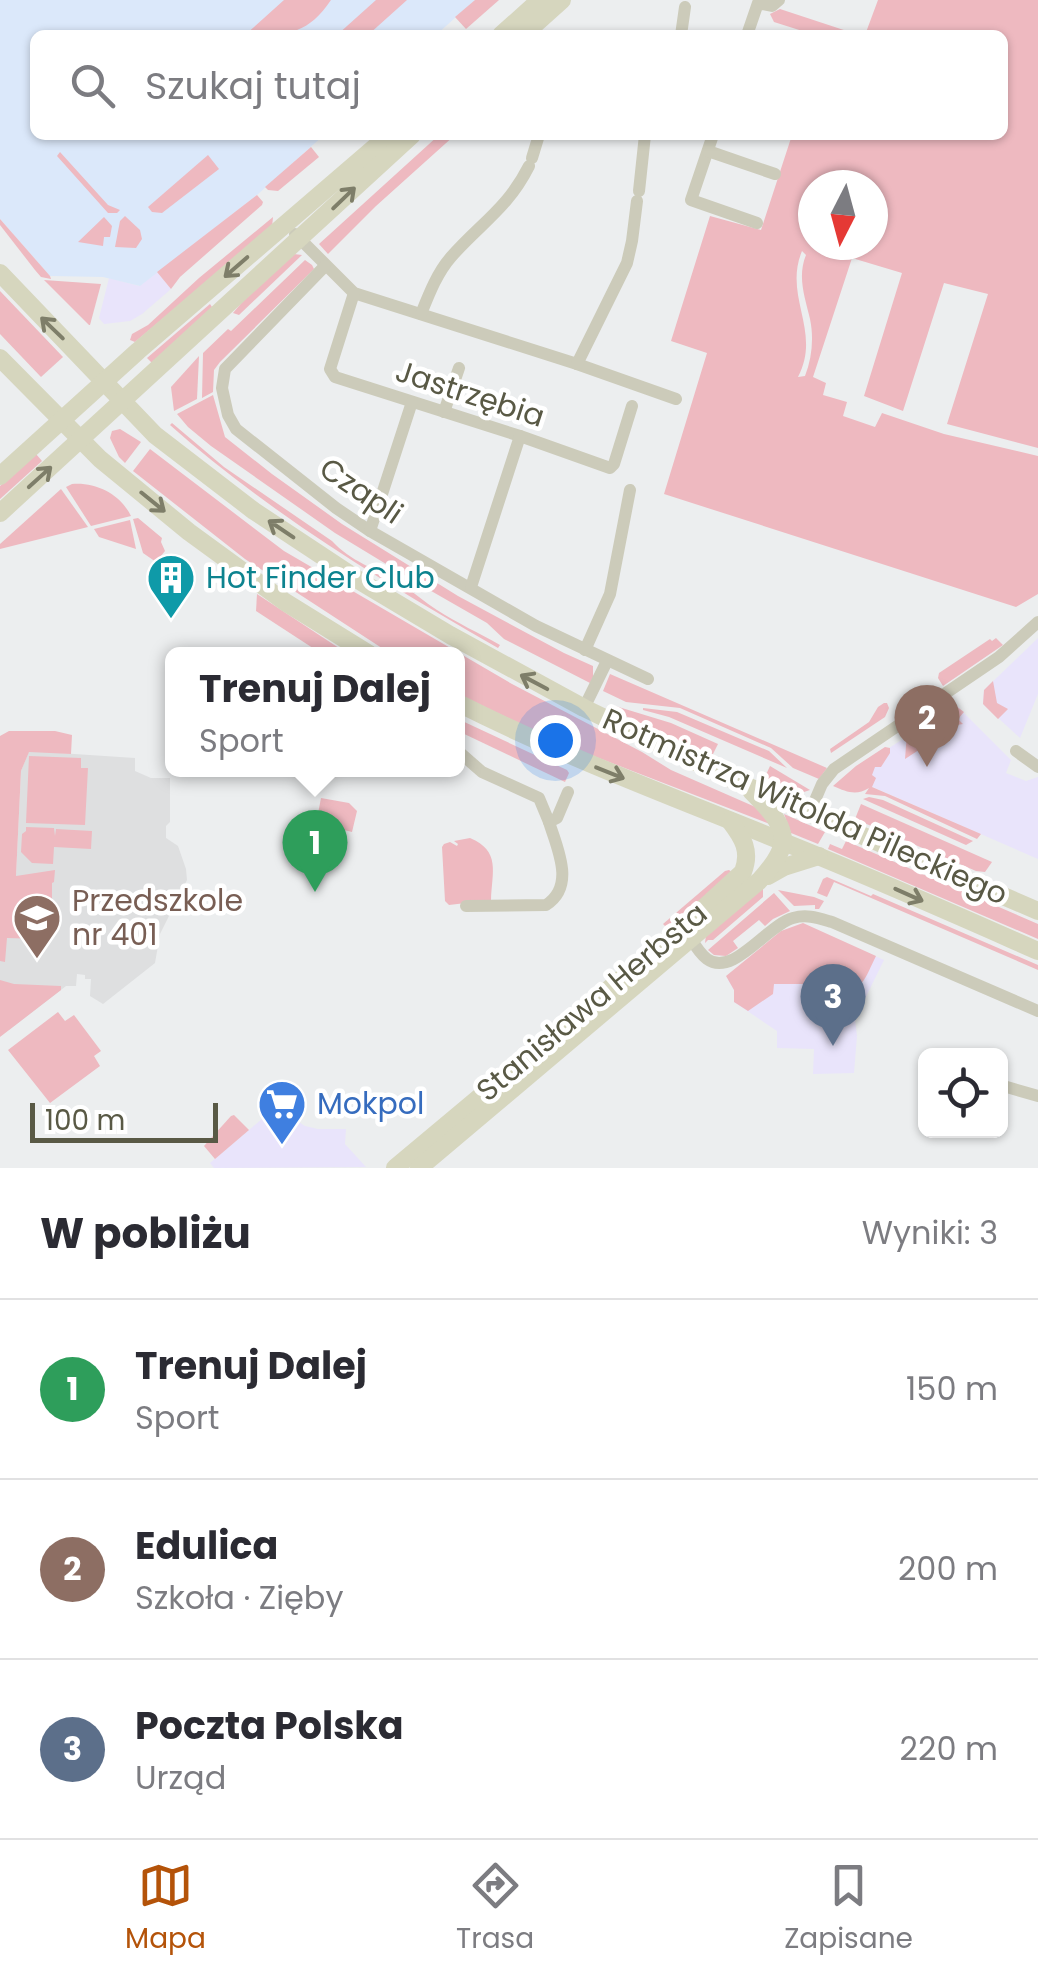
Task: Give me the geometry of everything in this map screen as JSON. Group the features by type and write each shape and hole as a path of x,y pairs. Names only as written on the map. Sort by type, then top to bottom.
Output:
{"street":[{"path":"507,30 540,0"},
{"path":"529,30 562,0"},
{"path":"749,30 758,3 772,6 779,0"},
{"path":"682,30 686,7"},
{"path":"0,476 138,351 383,140"},
{"path":"0,513 407,140"},
{"path":"421,314 450,258 508,201 537,140"},
{"path":"577,364 630,252 644,140"},
{"path":"711,140 691,200 758,223"},
{"path":"708,151 775,174"},
{"path":"288,223 299,240 354,293 676,399"},
{"name":"Czapli","path":"325,266 225,369 222,388 228,415 236,429 370,531 536,626 648,679"},
{"name":"Rotmistrza Witolda Pileckiego","path":"0,273 156,435 304,545 450,636 584,708 748,786 1038,911"},
{"name":"Jastrzębia","path":"354,293 330,369 335,377 610,468 632,406"},
{"path":"0,358 122,477 226,560 358,647"},
{"path":"444,412 459,368"},
{"path":"370,531 412,402"},
{"path":"471,588 520,436"},
{"path":"585,650 614,581 630,490"},
{"path":"810,812 822,784 834,769 1000,657 1038,622"},
{"path":"584,708 608,661"},
{"name":"Rotmistrza Witolda Pileckiego","path":"465,706 590,765 819,856 1038,951"},
{"path":"1016,751 1038,767"},
{"path":"465,757 482,772 539,798 563,876 553,900 546,905 466,906"},
{"path":"748,786 774,817 784,842"},
{"path":"548,822 556,818 568,792"},
{"name":"Stanisława Herbsta","path":"419,1168 687,933 743,872 746,846 730,820"},
{"name":"Stanisława Herbsta","path":"759,881 779,858 784,842"},
{"name":"Stanisława Herbsta","path":"395,1168 687,933 759,881 784,867 819,856"},
{"path":"687,933 706,958 720,964 734,960 782,922 810,916 1038,1011"},
{"path":"1008,1088 1038,1096"}],"shaded area":[{"path":"0,0 475,0 442,30 30,30 30,140 318,140 257,195 140,286 103,277 50,276 0,219"},
{"path":"284,0 331,0 313,21 296,30 251,30"},
{"path":"376,0 407,0 374,30 343,30"},
{"path":"475,0 499,0 466,29 455,17"},
{"path":"878,0 1038,0 1038,448 947,424 988,294 944,283 903,411 864,396 902,273 859,260 888,260 888,170 798,170 797,284 806,344 798,377 805,376 812,341 802,279 804,260 851,260 813,377 826,383 823,395 847,402 843,416 875,427 882,413 944,434 1038,456 1038,594 1016,607 664,494 707,353 671,341 710,216 761,230 790,140 1008,140 1008,30 867,30"},
{"path":"780,9 844,30 799,30 774,22 770,14"},
{"path":"433,140 449,140 328,254 319,244"},
{"path":"311,147 319,157 278,191 265,187"},
{"path":"60,152 108,205 120,210 117,213 108,213 57,156"},
{"path":"208,155 219,169 162,213 152,212 148,207"},
{"path":"257,195 262,205 171,289 157,272"},
{"path":"125,216 140,230 142,239 136,248 115,247 120,221"},
{"path":"104,217 112,226 103,246 78,242"},
{"path":"273,217 272,227 135,342 130,340 132,334 148,325"},
{"path":"0,219 51,279 41,277 35,270 0,225"},
{"path":"294,254 302,255 239,315 233,313 254,288"},
{"path":"305,260 314,269 220,362 214,370 213,392 202,398 203,353"},
{"path":"157,272 171,289 130,321 104,324 99,318 109,278 139,286"},
{"path":"44,280 101,284 90,325 89,325"},
{"path":"0,291 63,357 41,377 0,334"},
{"path":"210,304 212,307 152,363 147,358"},
{"path":"199,356 197,399 174,411 171,387"},
{"path":"213,395 225,437 272,474 342,524 458,596 593,666 590,683 504,639 487,623 335,533 211,446 177,414"},
{"path":"172,423 224,467 347,554 500,645 498,648 287,517 208,457"},
{"path":"120,429 141,442 125,463 110,438 112,431"},
{"path":"150,449 284,551 449,647 380,647 245,559 133,471"},
{"path":"36,454 42,461 0,499 0,486"},
{"path":"72,484 106,491 121,501 131,516 91,526 66,487"},
{"path":"61,489 88,527 0,549 0,544"},
{"path":"138,518 162,538 165,551 156,562 143,553 133,519"},
{"path":"130,520 136,549 99,537 94,529"},
{"path":"257,594 337,647 311,647 256,611"},
{"path":"996,638 1003,645 943,686 939,673"},
{"path":"1038,638 1038,694 1020,738 983,704 984,690"},
{"path":"465,657 671,770 760,809 775,826 565,745 466,698"},
{"path":"610,674 827,768 819,779 793,768 771,748 680,708 626,702 603,691"},
{"path":"993,681 997,703 1008,709 998,719 983,704 984,690"},
{"path":"884,703 889,708 885,717 831,753 830,749 869,722"},
{"path":"952,703 964,712 958,719 963,724 905,759 907,733"},
{"path":"612,705 671,723 718,744 712,756 610,709"},
{"path":"956,705 1011,760 1006,773 1026,781 1038,777 1038,859 852,778 861,766"},
{"path":"643,710 677,712 769,751 787,768 669,717"},
{"path":"465,722 567,770 565,782 465,734"},
{"path":"9,731 72,735 71,754 29,752 21,771 16,876 55,870 52,908 40,908 40,939 7,938 5,962 0,961 0,736"},
{"path":"885,747 890,748 890,753 881,767 875,767 872,787 981,834 977,839 885,796 865,794 869,788 851,792 833,786"},
{"path":"29,751 135,758 135,771 151,778 170,778 166,838 178,846 187,880 160,934 155,963 103,1004 90,996 91,979 77,974 76,986 66,986 9,1030 0,1031 0,880 16,876 21,771"},
{"path":"29,756 81,758 81,768 88,768 85,825 26,823"},
{"path":"770,766 810,790 798,794 764,779"},
{"path":"869,797 973,841 966,845 863,799"},
{"path":"321,798 349,803 357,811 352,832 344,830 342,835 315,829"},
{"path":"861,804 992,862 985,872 976,871 855,819"},
{"path":"784,814 825,832 818,844 791,833"},
{"path":"26,827 54,828 55,836 56,829 92,831 91,849 54,847 53,864 32,863 21,852"},
{"path":"470,838 491,856 491,900 449,905 445,901 442,847 450,842 457,846 454,841"},
{"path":"846,841 1038,924 1038,939 828,849 830,844 842,849"},
{"path":"725,871 733,873 668,929 663,924"},
{"path":"827,877 1038,965 1038,970 834,882 827,897 817,893"},
{"path":"763,887 763,897 705,943 706,935"},
{"path":"778,890 824,901 819,909 815,905 794,906"},
{"path":"774,893 790,911 765,926 759,920 733,941 738,948 726,956 708,950"},
{"path":"803,923 876,956 857,989 835,996 835,990 827,989 827,984 774,984 773,994 748,1011 734,1002 734,990 726,976 781,931"},
{"path":"803,924 884,960 855,1019 854,1073 813,1074 814,1049 777,1048 777,1031 734,1002 734,990 728,980 783,933"},
{"path":"0,980 61,986 61,990 0,1037"},
{"path":"58,1012 65,1021 74,1015 101,1051 94,1056 100,1066 50,1103 8,1050"},
{"path":"276,1107 305,1126 346,1129 345,1144 366,1167 214,1168 210,1163"},
{"path":"234,1115 249,1130 215,1159 204,1146"}],"place":[{"name":"Hot Finder Club","path":"171,620"},
{"name":"Edulica","path":"927,767"},
{"name":"Trenuj Dalej","path":"315,892"},
{"name":"Przedszkole nr 401","path":"37,960"},
{"name":"Poczta Polska","path":"833,1046"},
{"name":"Mokpol","path":"282,1146"}]}
